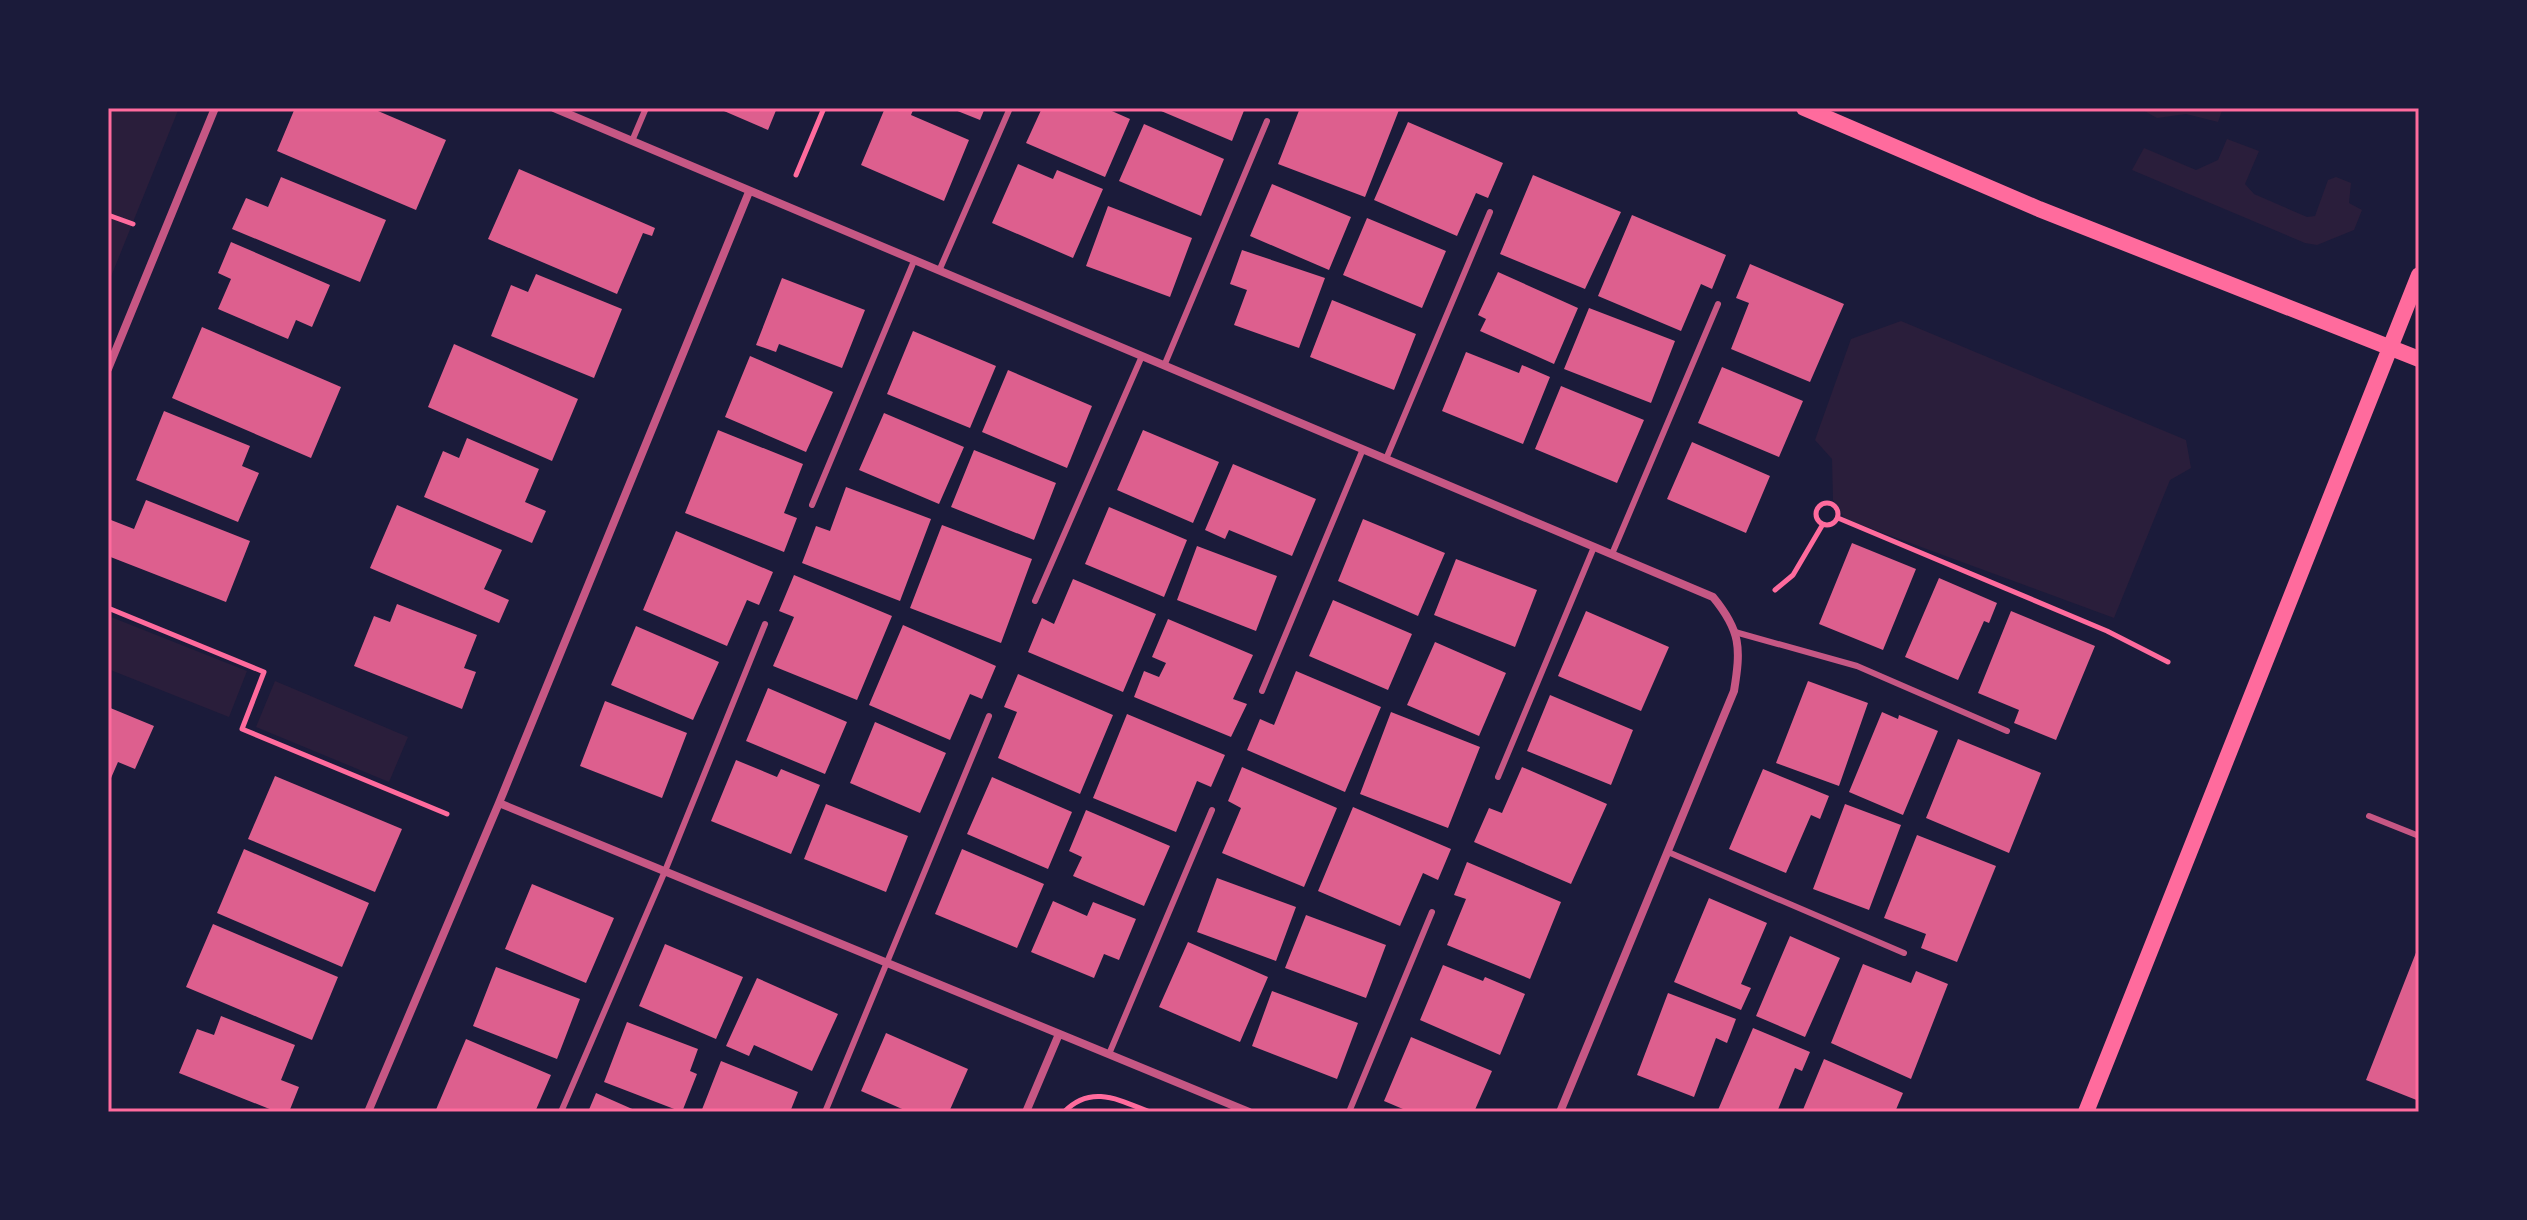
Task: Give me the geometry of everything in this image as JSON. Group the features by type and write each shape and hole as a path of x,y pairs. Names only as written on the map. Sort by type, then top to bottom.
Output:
{"main road":[{"path":"1804,108 2039,209 2419,359"},
{"path":"2086,1112 2419,275"}],"street":[{"path":"108,369 215,108"},
{"path":"554,108 1713,597 1732,620 1740,652 1734,691 1560,1112"},
{"path":"368,1112 499,803 749,192"},
{"path":"499,803 1249,1112"},
{"path":"1026,1112 1059,1034"}],"lane":[{"path":"632,141 646,108"},
{"path":"939,271 1010,108"},
{"path":"1164,366 1267,121"},
{"path":"1386,459 1490,212"},
{"path":"812,505 914,261"},
{"path":"1612,554 1718,304"},
{"path":"1035,601 1142,356"},
{"path":"1262,691 1363,449"},
{"path":"1498,777 1594,547"},
{"path":"561,1112 665,871 765,624"},
{"path":"1735,632 1857,666 2007,731"},
{"path":"825,1112 989,716"},
{"path":"1109,1054 1212,810"},
{"path":"2369,816 2419,836"},
{"path":"1668,852 1904,953"},
{"path":"1349,1112 1432,912"}],"path":[{"path":"796,175 824,108"},
{"path":"108,215 133,224"},
{"path":"1823,524 1816,514 1821,505 1835,506 1838,518"},
{"path":"1823,524 1833,524 1838,518"},
{"path":"1838,518 2107,631 2168,662"},
{"path":"1775,590 1793,575 1823,524"},
{"path":"108,608 264,672 242,729 447,814"},
{"path":"1064,1112 1082,1098 1104,1094 1150,1112"}],"shaded area":[{"path":"108,108 179,108 108,284"},
{"path":"2139,108 2223,108 2218,122 2186,114 2157,118"},
{"path":"2227,139 2259,151 2245,184 2254,194 2307,217 2315,216 2328,180 2336,177 2351,183 2349,203 2362,210 2354,230 2317,245 2305,243 2132,170 2144,148 2196,170 2218,160"},
{"path":"1901,321 2186,440 2191,468 2170,480 2114,618 1845,519 1833,500 1832,459 1815,440 1851,339"},
{"path":"111,617 247,671 229,717 108,669"},
{"path":"275,681 408,737 389,782 256,727"}],"building":[{"path":"295,108 371,108 446,140 416,210 277,151"},
{"path":"717,108 777,108 768,130"},
{"path":"885,108 914,108 911,115 969,140 944,201 861,165"},
{"path":"950,108 985,108 980,120"},
{"path":"1042,108 1105,108 1130,119 1105,177 1026,143"},
{"path":"1154,108 1245,108 1232,141"},
{"path":"1300,108 1399,110 1365,197 1278,164"},
{"path":"1408,122 1503,163 1488,198 1476,193 1457,236 1374,200"},
{"path":"1144,124 1224,159 1201,216 1119,181"},
{"path":"1018,164 1053,179 1057,170 1103,189 1073,258 992,223"},
{"path":"519,169 655,228 652,236 643,233 617,294 488,239"},
{"path":"1533,175 1621,212 1585,289 1500,254"},
{"path":"281,177 386,220 360,282 232,229 246,198 268,207"},
{"path":"1272,184 1351,217 1329,270 1250,236"},
{"path":"1108,206 1192,238 1170,297 1086,266"},
{"path":"1632,215 1726,255 1712,289 1701,284 1681,331 1598,296"},
{"path":"1367,218 1446,251 1422,308 1343,275"},
{"path":"231,242 330,285 312,327 296,320 288,339 218,309 231,279 218,273"},
{"path":"1242,250 1325,278 1299,348 1234,325 1247,290 1230,284"},
{"path":"1750,264 1844,304 1810,382 1731,349 1749,303 1736,298"},
{"path":"1498,272 1578,308 1554,364 1480,331 1486,319 1478,315"},
{"path":"536,274 622,309 594,378 491,336 511,285 528,292"},
{"path":"782,278 865,310 842,368 779,344 776,352 756,345"},
{"path":"1332,300 1416,334 1394,390 1310,357"},
{"path":"1589,308 1675,341 1651,403 1564,369"},
{"path":"202,327 341,387 311,458 172,398"},
{"path":"913,331 996,366 970,428 887,394"},
{"path":"454,344 578,399 552,461 428,407"},
{"path":"1466,352 1519,373 1522,365 1550,377 1523,444 1442,411"},
{"path":"750,356 833,392 806,452 725,417"},
{"path":"1722,367 1803,401 1779,457 1698,423"},
{"path":"1008,370 1092,406 1067,468 982,432"},
{"path":"1561,386 1644,420 1617,483 1535,449"},
{"path":"164,411 250,446 242,466 259,473 238,522 136,480"},
{"path":"884,413 964,447 939,504 859,470"},
{"path":"718,430 803,464 784,513 797,518 784,552 685,513"},
{"path":"1143,430 1219,462 1193,523 1117,490"},
{"path":"467,438 539,469 525,502 546,511 532,543 424,497 443,451 459,458"},
{"path":"1692,442 1770,476 1746,533 1667,499"},
{"path":"974,450 1056,483 1034,540 951,507"},
{"path":"1233,464 1316,499 1292,556 1229,530 1225,539 1205,530"},
{"path":"846,487 931,519 900,601 802,563 816,526 830,531"},
{"path":"146,500 250,541 226,602 108,556 111,520 134,529"},
{"path":"397,505 502,550 484,589 509,600 499,623 370,568"},
{"path":"1109,507 1187,540 1164,597 1085,564"},
{"path":"1363,519 1445,553 1418,616 1338,581"},
{"path":"942,525 1032,559 1001,643 910,608"},
{"path":"676,531 773,572 759,605 747,600 727,646 643,610"},
{"path":"1852,543 1916,569 1883,650 1819,624"},
{"path":"1197,546 1277,576 1256,631 1177,600"},
{"path":"1456,559 1537,590 1515,647 1434,615"},
{"path":"794,575 892,616 857,700 773,666 794,617 779,611"},
{"path":"1939,578 1997,603 1989,623 1984,621 1958,680 1905,657"},
{"path":"1073,579 1156,614 1123,692 1028,652 1042,618 1054,624"},
{"path":"1333,600 1412,634 1388,690 1309,656"},
{"path":"397,604 477,635 464,668 476,672 462,709 354,666 374,616 390,622"},
{"path":"1586,611 1669,647 1641,711 1558,676"},
{"path":"2011,611 2095,646 2056,740 2014,723 2019,710 1978,693"},
{"path":"1168,619 1253,655 1233,699 1247,704 1231,737 1134,697 1144,671 1159,677 1166,663 1152,657"},
{"path":"903,625 996,666 982,699 970,694 950,740 869,705"},
{"path":"636,626 719,662 693,720 611,685"},
{"path":"1435,642 1506,673 1479,736 1407,705"},
{"path":"1296,671 1381,707 1345,792 1247,750 1260,719 1274,725"},
{"path":"1018,674 1113,715 1080,794 998,758 1017,712 1004,707"},
{"path":"1808,681 1868,703 1839,786 1776,763"},
{"path":"768,688 847,722 825,774 746,741"},
{"path":"1550,695 1633,730 1611,785 1527,751"},
{"path":"605,701 687,733 662,798 580,766"},
{"path":"108,707 154,726 135,769 118,762 108,785"},
{"path":"1391,712 1480,747 1448,828 1360,794"},
{"path":"1882,712 1898,719 1899,715 1938,731 1903,815 1849,792"},
{"path":"1127,714 1225,755 1211,787 1197,781 1176,832 1093,798"},
{"path":"875,722 946,753 920,813 850,783"},
{"path":"1958,739 2041,773 2009,853 1926,818"},
{"path":"736,760 777,777 781,769 820,785 791,854 711,821"},
{"path":"1242,767 1337,808 1304,887 1222,853 1241,808 1228,801"},
{"path":"1522,767 1607,804 1571,884 1474,842 1489,808 1502,813"},
{"path":"1763,769 1829,796 1820,819 1811,815 1786,873 1729,849"},
{"path":"275,776 402,829 375,892 248,839"},
{"path":"992,777 1072,812 1048,869 967,834"},
{"path":"826,804 908,836 886,892 804,859"},
{"path":"1845,804 1901,825 1869,910 1813,889"},
{"path":"1353,807 1451,849 1438,880 1423,873 1400,926 1318,891"},
{"path":"1086,810 1170,846 1144,906 1073,876 1082,857 1069,851"},
{"path":"1917,835 1996,866 1957,962 1921,948 1926,934 1884,918"},
{"path":"244,849 369,903 342,967 217,913"},
{"path":"962,849 1044,884 1017,948 935,914"},
{"path":"1467,862 1561,902 1530,979 1447,945 1466,899 1454,895"},
{"path":"1217,878 1296,907 1276,961 1197,932"},
{"path":"532,884 614,918 586,983 505,949"},
{"path":"1709,898 1767,923 1741,984 1751,988 1741,1010 1674,982"},
{"path":"1053,901 1087,916 1093,902 1136,919 1119,960 1104,954 1094,978 1031,952"},
{"path":"1306,915 1386,945 1366,998 1285,968"},
{"path":"213,924 338,977 312,1040 186,987"},
{"path":"1790,936 1840,958 1805,1037 1756,1016"},
{"path":"1188,942 1268,977 1240,1042 1159,1007"},
{"path":"665,944 743,977 716,1039 639,1006"},
{"path":"2419,945 2419,1101 2366,1080"},
{"path":"1863,964 1911,983 1916,971 1948,984 1911,1079 1831,1043"},
{"path":"1443,965 1483,981 1485,977 1525,994 1500,1055 1420,1020"},
{"path":"496,967 580,999 557,1059 473,1026"},
{"path":"757,978 838,1014 812,1071 754,1045 749,1056 726,1046"},
{"path":"1272,991 1358,1023 1337,1079 1252,1046"},
{"path":"1668,993 1736,1019 1727,1043 1716,1038 1694,1097 1637,1075"},
{"path":"221,1016 295,1045 281,1080 299,1087 289,1112 277,1112 179,1073 197,1029 214,1035"},
{"path":"627,1022 698,1049 690,1071 697,1074 682,1112 604,1082"},
{"path":"1753,1028 1810,1052 1802,1071 1795,1068 1777,1112 1723,1112 1718,1110"},
{"path":"886,1033 968,1069 949,1112 909,1112 861,1091"},
{"path":"1411,1037 1492,1071 1474,1112 1410,1112 1384,1101"},
{"path":"466,1039 551,1075 535,1112 435,1112"},
{"path":"1824,1059 1903,1093 1895,1112 1802,1112"},
{"path":"721,1061 798,1092 790,1112 701,1112"},
{"path":"596,1093 639,1112 588,1112"}]}
